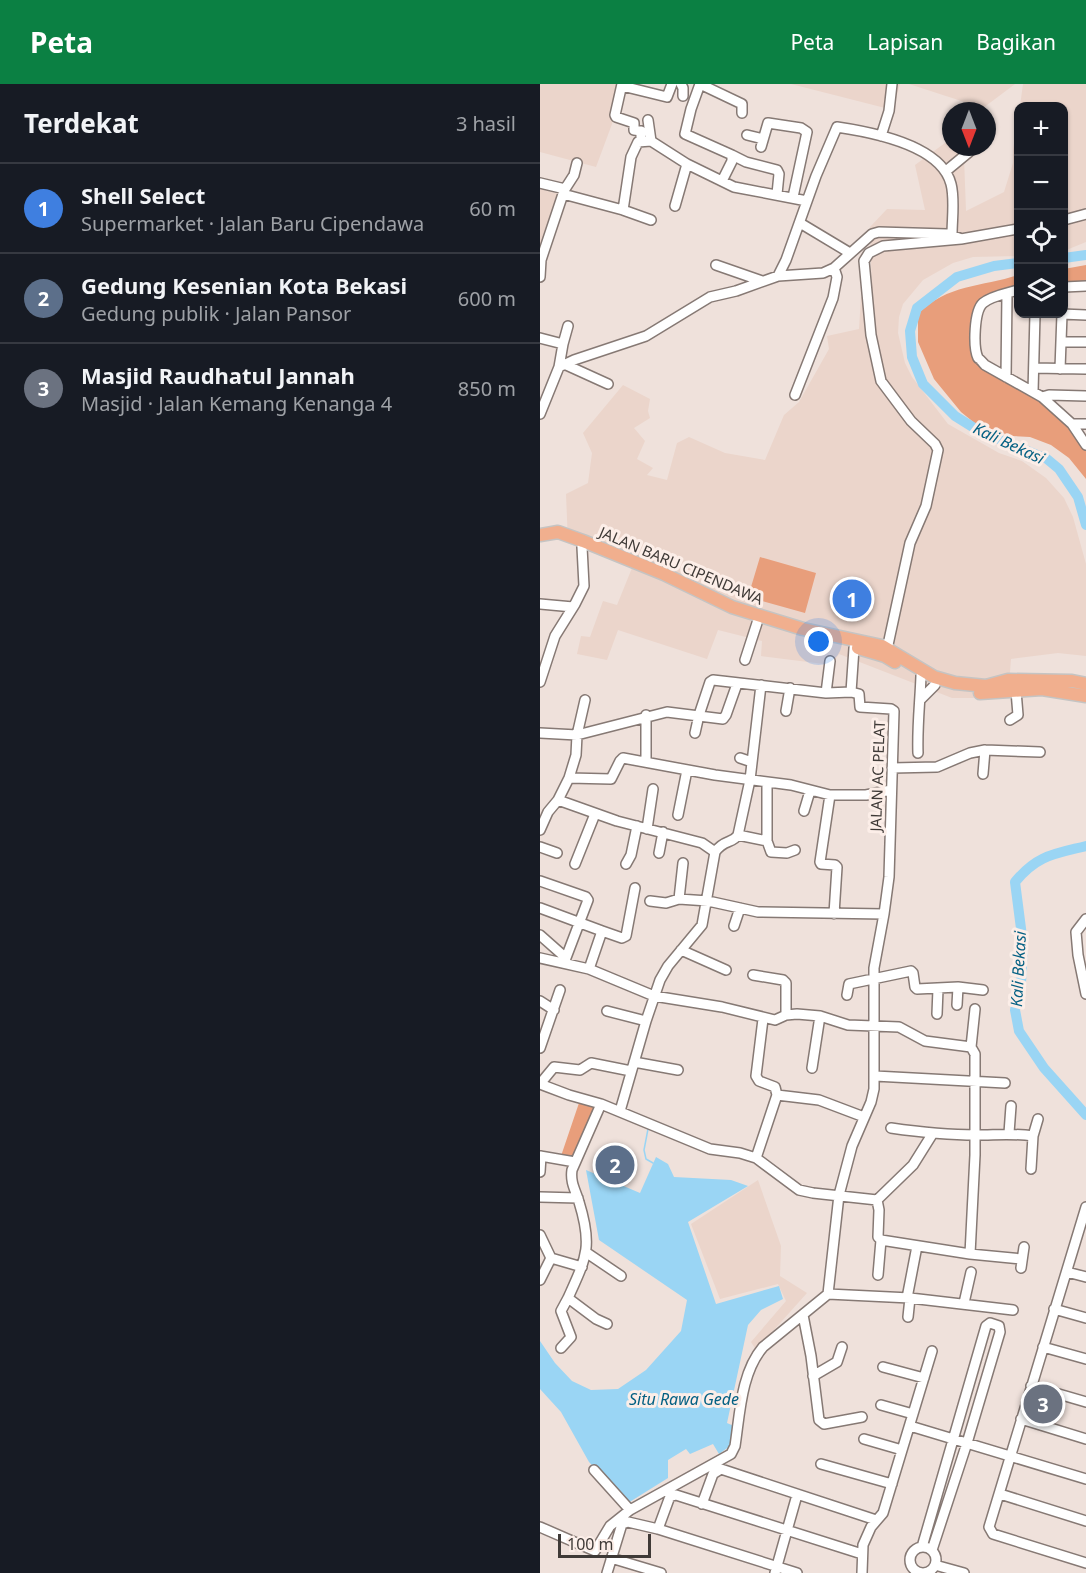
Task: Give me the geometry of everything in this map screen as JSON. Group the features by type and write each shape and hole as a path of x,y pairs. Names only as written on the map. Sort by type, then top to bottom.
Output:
{"main road":[{"name":"JALAN BARU CIPENDAWA","path":"540,535 558,532 664,574 763,623 850,638 886,652 934,677 955,683 986,686 1008,680 1072,681 1086,684"},
{"name":"JALAN BARU CIPENDAWA","path":"540,543 558,540 582,547 729,613 807,638 886,652 935,685 967,693 1042,689 1086,696"}],"street":[{"path":"672,84 667,97 622,85 616,117 634,123 634,129 640,131 646,141 722,182 745,190 807,201"},
{"path":"681,84 683,96"},
{"path":"742,113 742,104 700,84 690,109 685,134 746,162 777,170 779,174 777,194"},
{"path":"881,136 889,111 892,84"},
{"path":"646,141 648,120"},
{"path":"747,135 762,143 768,123 771,122 801,128 807,132 793,197"},
{"path":"778,276 837,127 906,144 938,161 946,171 951,186 956,237"},
{"path":"623,210 635,145 646,141"},
{"path":"722,182 732,161 732,155"},
{"path":"946,171 964,156"},
{"path":"540,277 541,260 564,192 578,163"},
{"path":"675,206 687,164"},
{"path":"540,183 651,220"},
{"path":"1068,219 1086,214"},
{"path":"800,223 850,253"},
{"path":"886,652 910,543 926,506 938,459 938,450 895,402 881,381 871,335 864,261 869,253 883,246 1014,230"},
{"path":"561,365 646,336 710,297 736,291 778,276 823,273 834,268 872,234 879,232 956,237"},
{"path":"716,265 762,281"},
{"path":"795,395 833,298 837,277 834,268"},
{"path":"1068,287 1086,286"},
{"path":"1014,292 984,302 979,309 976,315 975,345 978,358 1042,397 1072,424 1086,445"},
{"path":"1006,377 1008,294"},
{"path":"1068,314 1086,315"},
{"path":"1033,392 1035,318"},
{"path":"1060,369 1062,318"},
{"path":"540,414 561,365 568,326"},
{"path":"540,338 563,344"},
{"path":"1061,342 1086,342"},
{"path":"561,365 608,384"},
{"path":"1034,368 1086,369"},
{"path":"1042,397 1049,395 1086,396"},
{"path":"1072,424 1086,424"},
{"path":"540,682 555,636 584,586 582,547"},
{"path":"540,604 573,607"},
{"path":"745,660 763,623"},
{"path":"695,733 712,680 826,693 851,692 854,648"},
{"path":"826,693 830,661"},
{"path":"918,753 917,721 920,715 921,676"},
{"path":"540,733 577,735 667,712 724,718 737,684"},
{"path":"920,700 935,685"},
{"path":"620,1111 646,1021 664,972 702,926 715,852 721,844 733,840 738,835 750,780 761,686"},
{"path":"786,711 790,688"},
{"path":"1010,720 1018,716 1016,691"},
{"name":"JALAN AC PELAT","path":"828,1294 838,1196 849,1153 873,1095 875,956 884,914 890,863 894,711 860,707 859,694 851,692"},
{"path":"540,830 544,811 558,800 569,778 577,748 577,735 585,700"},
{"path":"646,716 646,762"},
{"path":"892,768 937,767 970,753 985,750 1040,752"},
{"path":"983,774 985,750"},
{"path":"740,758 752,762"},
{"path":"569,778 611,779 621,759 687,771 791,785 830,795 866,795 891,790"},
{"path":"678,815 687,771"},
{"path":"767,783 768,850 774,854 786,854 795,850"},
{"path":"647,829 653,789"},
{"path":"804,811 810,791"},
{"path":"830,795 820,862 837,867 834,914"},
{"path":"558,800 595,814 702,843 715,852"},
{"path":"575,864 595,814"},
{"path":"626,864 631,855 637,826"},
{"path":"659,854 663,832"},
{"path":"738,835 767,841"},
{"path":"540,847 558,853"},
{"path":"679,898 683,863"},
{"path":"540,881 586,897 587,904 565,961"},
{"path":"540,908 622,938 626,936 635,888"},
{"path":"650,901 666,903 679,898 708,901 758,912 884,914"},
{"path":"734,926 740,908"},
{"path":"1086,919 1076,932 1078,955 1086,989"},
{"path":"589,969 602,931"},
{"path":"540,936 565,961"},
{"path":"681,950 726,970"},
{"path":"540,958 565,961 654,996 722,1007 775,1020 786,1015 797,1014 820,1016 848,1026 904,1028 914,1037 925,1041 972,1047"},
{"path":"847,994 849,984 911,971 916,988 958,987 983,990"},
{"path":"753,975 783,980 786,983 786,1015"},
{"path":"957,1005 958,987"},
{"path":"937,1014 938,989"},
{"path":"540,1048 560,990"},
{"path":"540,1001 554,1010"},
{"path":"970,1254 975,1169 975,1054 972,1047 975,1009"},
{"path":"607,1011 646,1021"},
{"path":"812,1068 820,1016"},
{"path":"756,1158 777,1095 775,1087 759,1081 756,1076 763,1018"},
{"path":"678,1070 591,1063 580,1070 554,1067 540,1084 569,1096 620,1111 710,1149 740,1153 756,1158 799,1190 877,1200"},
{"path":"875,1076 1005,1083"},
{"path":"777,1095 819,1100 864,1117"},
{"path":"561,1348 571,1337 561,1311 587,1253 587,1231 571,1182 572,1170 601,1104"},
{"path":"1009,1133 1011,1106"},
{"path":"1031,1169 1033,1136 1038,1119"},
{"path":"891,1128 933,1133 975,1135 1009,1133 1033,1136"},
{"path":"877,1200 913,1165 924,1151 933,1133"},
{"path":"540,1172 541,1156 575,1162"},
{"path":"540,1197 578,1198"},
{"path":"877,1200 878,1237 881,1240 878,1275"},
{"path":"1086,1207 1082,1239 1054,1309 989,1527 990,1532 1086,1563"},
{"path":"540,1235 551,1258 582,1267"},
{"path":"881,1240 1022,1264 1024,1247"},
{"path":"908,1317 917,1246"},
{"path":"587,1253 621,1276"},
{"path":"540,1280 543,1266 551,1258"},
{"path":"964,1304 971,1272"},
{"path":"1067,1272 1086,1277"},
{"path":"540,1527 596,1551 610,1526 630,1510 731,1454 735,1446 746,1382 755,1357 763,1347 828,1294 909,1298 1013,1310"},
{"path":"568,1298 607,1324"},
{"path":"1054,1309 1086,1318"},
{"path":"802,1315 821,1423 862,1418"},
{"path":"990,1323 999,1326 1000,1332 967,1443 927,1548 954,1439 986,1326 990,1323"},
{"path":"813,1376 837,1362 842,1347"},
{"path":"1043,1347 1086,1359"},
{"path":"862,1573 862,1554 866,1536 883,1513 932,1351"},
{"path":"883,1367 924,1378"},
{"path":"1030,1386 1086,1402"},
{"path":"881,1406 914,1414"},
{"path":"1021,1419 1086,1439"},
{"path":"910,1426 1086,1479"},
{"path":"864,1439 902,1450"},
{"path":"821,1464 892,1484"},
{"path":"702,1504 713,1474 721,1469 876,1520"},
{"path":"594,1470 630,1510"},
{"path":"1000,1494 1086,1521"},
{"path":"658,1529 669,1499 676,1495 862,1554"},
{"path":"776,1570 797,1495"},
{"path":"607,1573 622,1524 628,1522 658,1529 776,1570 797,1573"},
{"path":"917,1548 927,1548 936,1557 935,1565 926,1573 913,1571 911,1555 917,1548"},
{"path":"612,1558 661,1573"},
{"path":"935,1565 964,1573"}],"shaded area":[{"path":"540,84 621,84 612,124 596,167 540,152"},
{"path":"791,84 900,84 893,110"},
{"path":"909,84 1015,84 991,102 964,102"},
{"path":"1023,84 1086,84 1086,242 1068,249 1068,102 1021,102"},
{"path":"1014,143 1014,256 973,257 953,263 923,280 903,304 898,333 905,363 912,377 948,424 999,453 1022,461 1046,478 1064,498 1073,517 1086,564 1086,656 1058,653 1011,659 1008,698 952,698 839,654 832,665 761,656 762,641 718,630 707,659 618,630 607,660 577,654 581,636 590,637 603,601 617,605 632,568 568,543 566,494 588,483 592,453 583,433 623,385 650,399 648,411 650,418 634,428 645,441 637,459 653,468 647,475 667,480 677,443 689,437 725,453 765,460 784,415 799,402 829,349 827,336 859,329 861,297 872,295 870,227 887,209 925,210 915,165 942,145 942,156 962,156 966,211 1004,192 1013,163"},
{"path":"540,189 559,194 540,256"},
{"path":"1086,265 1086,286 1068,287 1068,268"},
{"path":"1014,276 1014,293 979,309 978,358 1042,397 1086,443 1086,479 1069,458 1051,445 1030,437 1012,436 977,425 961,412 934,379 918,342 918,314 929,304 965,288"},
{"path":"760,557 816,573 805,613 748,597"},
{"path":"580,1100 599,1105 573,1160 561,1156"},
{"path":"758,1180 781,1246 780,1276 807,1293 756,1350 751,1342 786,1301 778,1284 720,1299 691,1224"}],"water":[{"name":"Situ Rawa Gede","path":"656,1157 668,1164 674,1177 731,1180 748,1186 688,1222 716,1304 779,1286 783,1299 761,1310 748,1325 727,1423 734,1426 730,1446 719,1454 713,1444 690,1454 686,1449 668,1460 668,1478 628,1503 589,1462 561,1412 540,1389 540,1341 555,1363 572,1381 591,1390 618,1389 646,1370 681,1331 687,1300 599,1240 586,1170 640,1193"}],"waterway":[{"name":"Kali Bekasi","path":"1068,257 1086,255"},
{"name":"Kali Bekasi","path":"1014,264 994,266 957,277 917,308 910,331 912,357 923,384 955,416 979,431 1047,459 1059,469 1078,497 1086,525"},
{"name":"Kali Bekasi","path":"1086,846 1055,854 1039,861 1015,882 1023,944 1021,983 1015,1010 1019,1031 1044,1068 1086,1115"},
{"path":"648,1129 644,1150 646,1159 653,1163"}],"place":[{"name":"Shell Select","path":"852,599"},
{"name":"Gedung Kesenian Kota Bekasi","path":"615,1165"},
{"name":"Masjid Raudhatul Jannah","path":"1043,1404"}]}
